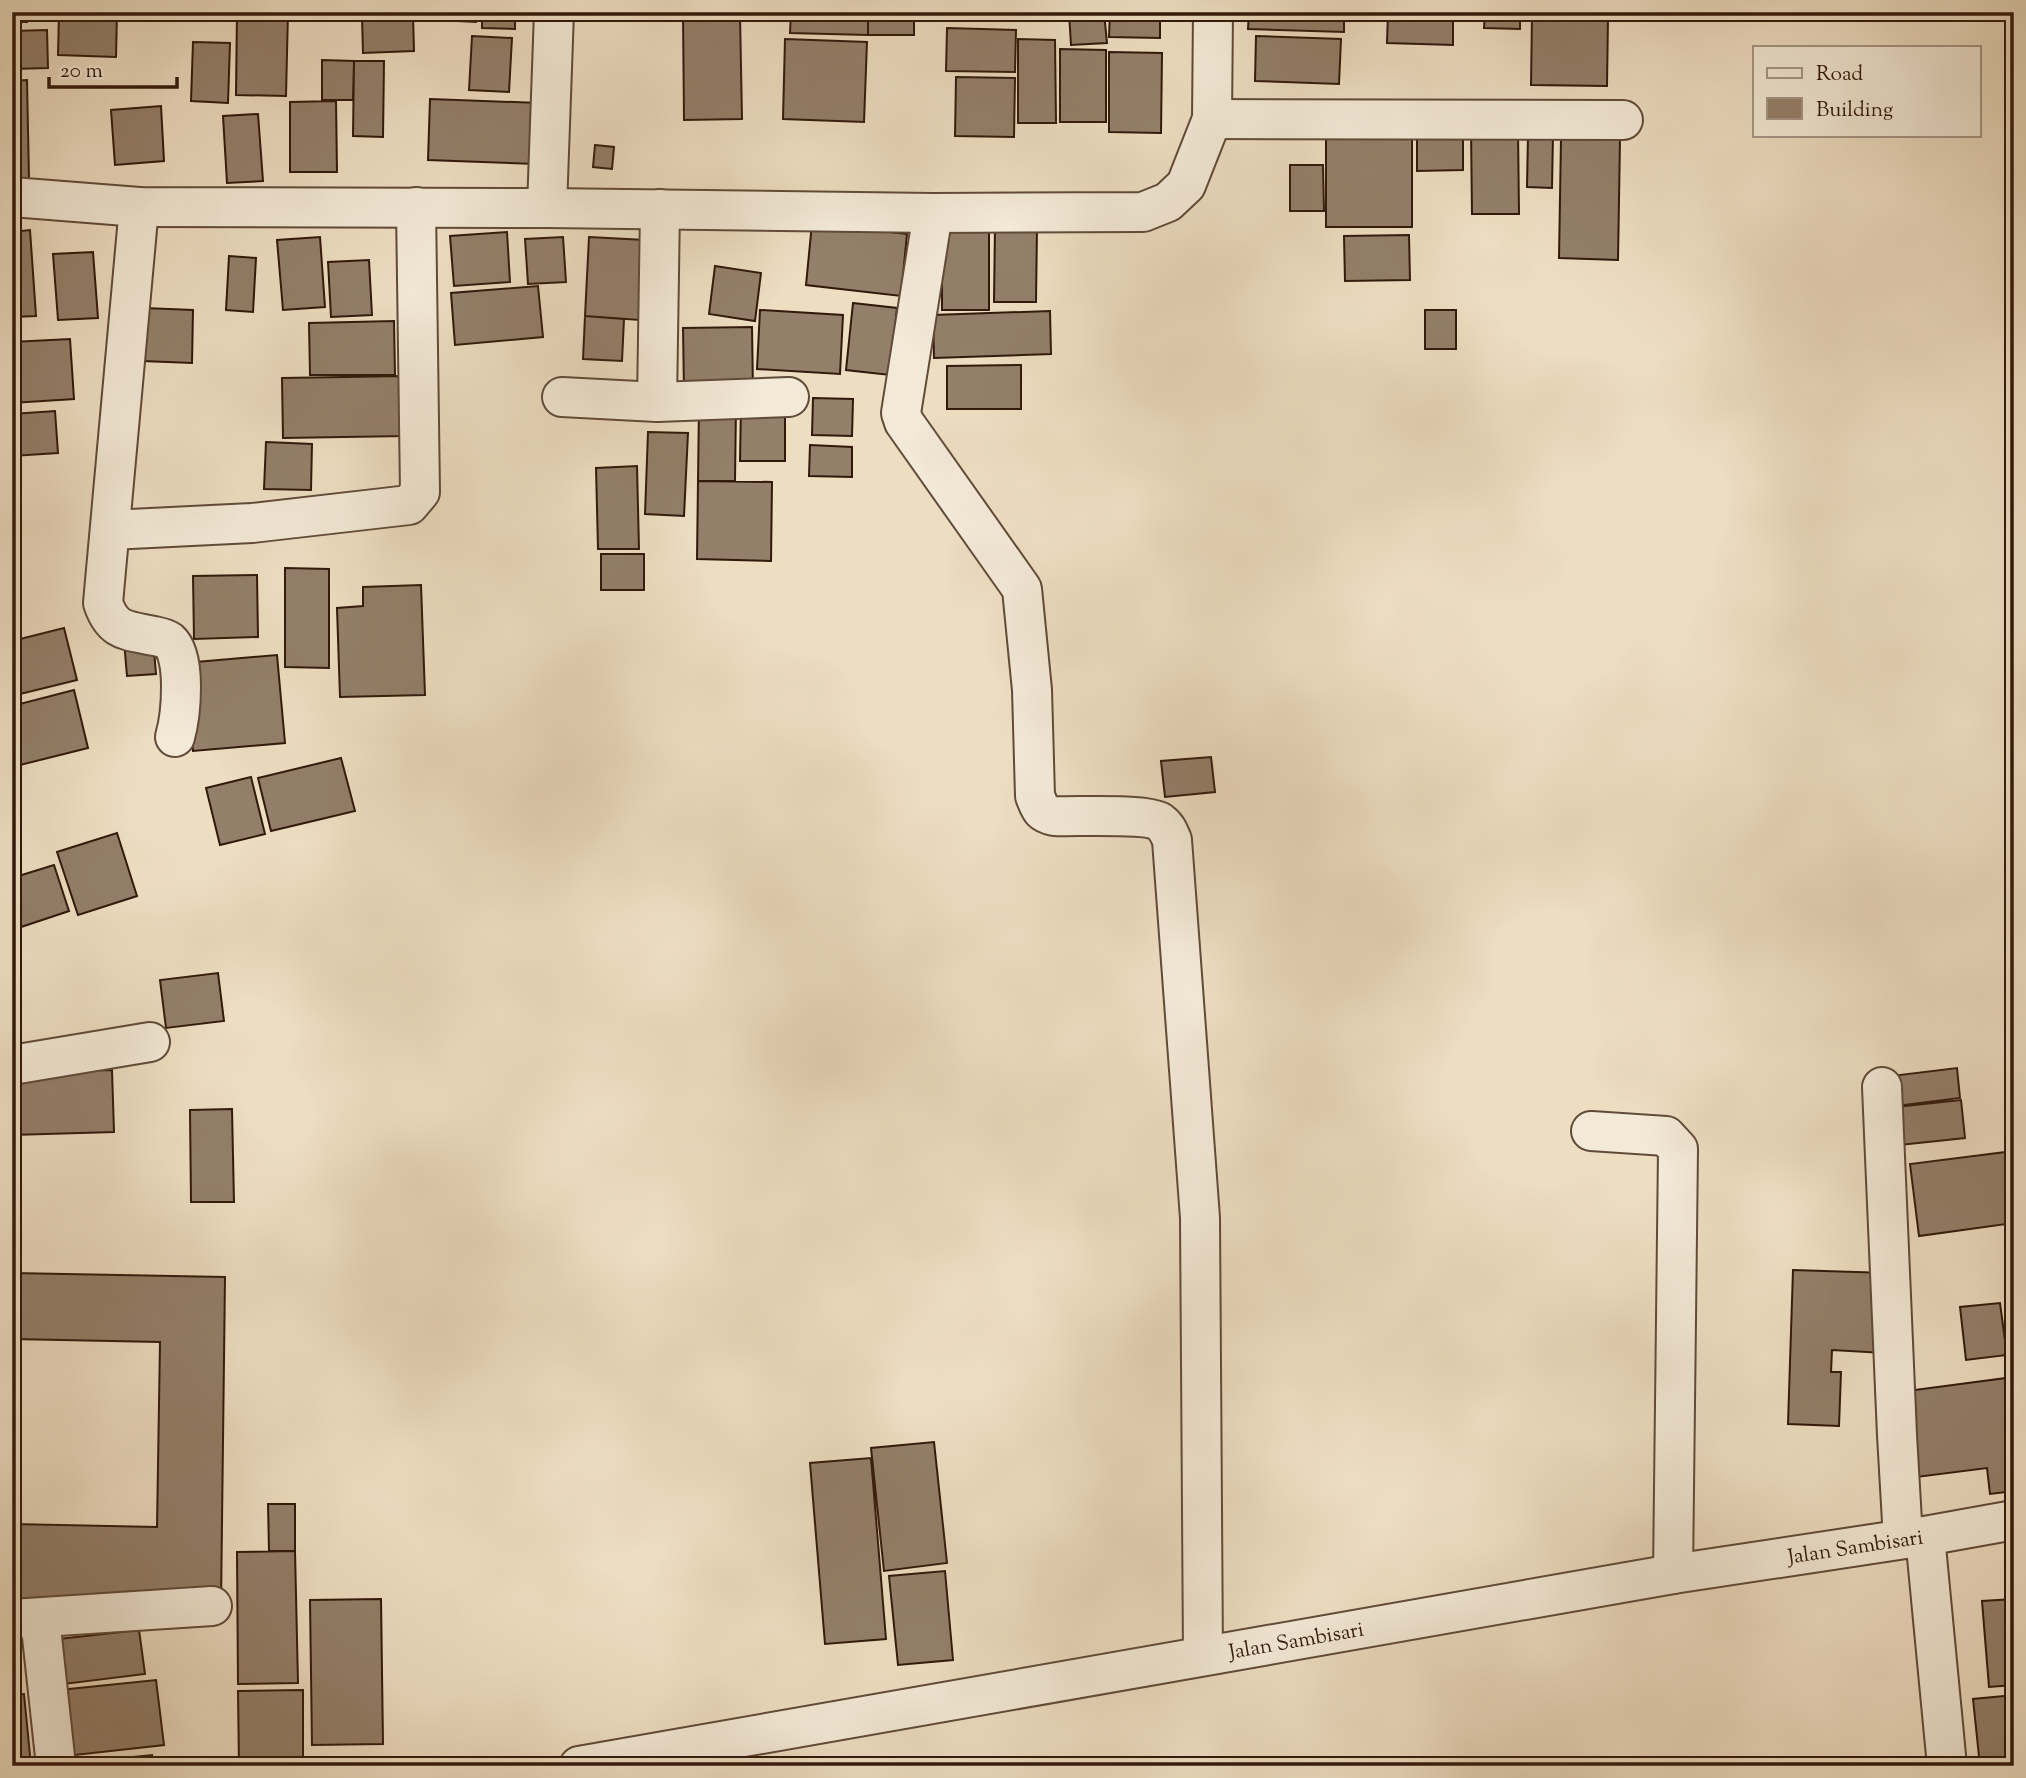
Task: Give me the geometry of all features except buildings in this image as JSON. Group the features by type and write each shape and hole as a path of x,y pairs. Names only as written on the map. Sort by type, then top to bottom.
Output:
{"street":[{"path":"547,208 554,12"},
{"path":"12,197 139,207 1143,212 1168,202 1186,185 1212,119 1213,12"},
{"path":"1212,119 1623,120"},
{"path":"139,207 103,603 108,617 116,625 167,640 173,646 181,665 175,737"},
{"path":"110,530 252,523 408,505 415,499 420,492 416,207"},
{"path":"657,402 660,209"},
{"path":"933,213 901,414 1022,589 1032,690 1035,796 1045,814 1054,816 1158,820 1167,829 1172,840 1200,1218 1203,1656"},
{"path":"562,397 657,402 789,397"},
{"path":"12,1065 150,1042"},
{"path":"1882,1087 1896,1435 1914,1537 1947,1766"},
{"path":"1591,1131 1666,1136 1678,1149 1673,1574"},
{"name":"Jalan Sambisari","path":"579,1766 1673,1574 2014,1520"},
{"path":"56,1766 26,1618 212,1606"}]}
